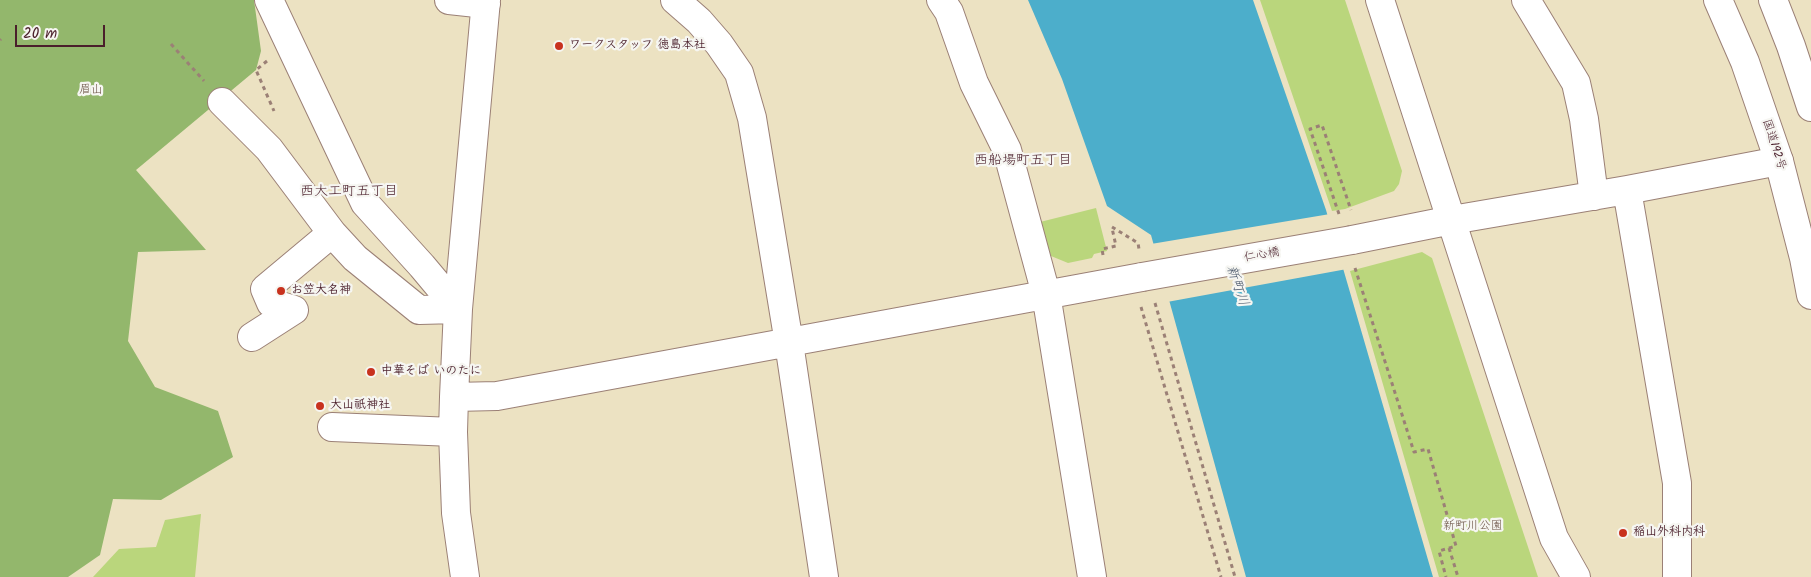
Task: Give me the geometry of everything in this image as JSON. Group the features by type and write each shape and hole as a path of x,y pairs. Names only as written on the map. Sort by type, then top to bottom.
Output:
{"main road":[{"path":"269,0 365,203 458,309"},
{"path":"449,0 486,2 458,309 454,397 453,432 456,513 465,577"},
{"path":"675,0 699,21 720,44 740,72 752,118 789,343 824,577"},
{"path":"941,0 948,12 974,83 1007,150 1046,294 1092,577"},
{"path":"1380,0 1554,538 1576,577"},
{"path":"1526,0 1576,83 1584,119 1594,196"},
{"name":"国道192号","path":"1718,0 1745,62 1778,161 1804,258 1811,295"},
{"path":"1773,0 1791,46 1811,107"},
{"path":"222,102 268,149 332,233 355,258 419,310 458,309"},
{"name":"仁心橋","path":"454,397 497,396 1142,277 1350,235 1594,196 1778,161"},
{"path":"1627,190 1677,483 1677,577"},
{"path":"252,338 294,310 271,304 264,289 332,233"},
{"path":"332,428 453,432"}],"path":[{"path":"268,149 282,128 256,70 288,42"},
{"path":"171,44 222,102"},
{"path":"1350,235 1310,129 1322,125 1350,235 1414,452 1428,449 1456,546 1439,551 1446,577"},
{"path":"1102,251 1102,249 1116,246 1112,227 1138,243 1142,277 1221,577"},
{"path":"1142,277 1235,577"},
{"path":"1449,548 1458,577"}],"green space":[{"name":"眉山","path":"0,0 254,0 261,51 256,70 136,170 206,250 138,252 128,341 155,387 218,411 233,457 161,500 113,499 100,555 68,577 0,577"},
{"path":"1260,0 1345,0 1402,171 1399,184 1394,191 1345,209 1332,211"},
{"path":"1096,208 1107,251 1094,254 1092,258 1068,263 1051,256 1040,222"},
{"name":"新町川公園","path":"1422,252 1432,258 1538,577 1439,577 1350,271"},
{"path":"201,514 195,577 93,577 119,549 156,547 165,520"}],"water":[{"name":"新町川","path":"1028,0 1253,0 1326,210 1433,577 1246,577 1151,235 1107,206 1062,79"}],"pier":[{"path":"1330,214 1347,269 1167,302 1151,244"}],"place":[{"name":"ワークスタッフ 徳島本社","path":"559,46"},
{"name":"お笠大名神","path":"281,291"},
{"name":"中華そば いのたに","path":"371,372"},
{"name":"大山祇神社","path":"320,406"},
{"name":"稲山外科内科","path":"1623,533"}],"district":[{"name":"西船場町五丁目","path":"1023,162"},
{"name":"西大工町五丁目","path":"349,193"}]}
